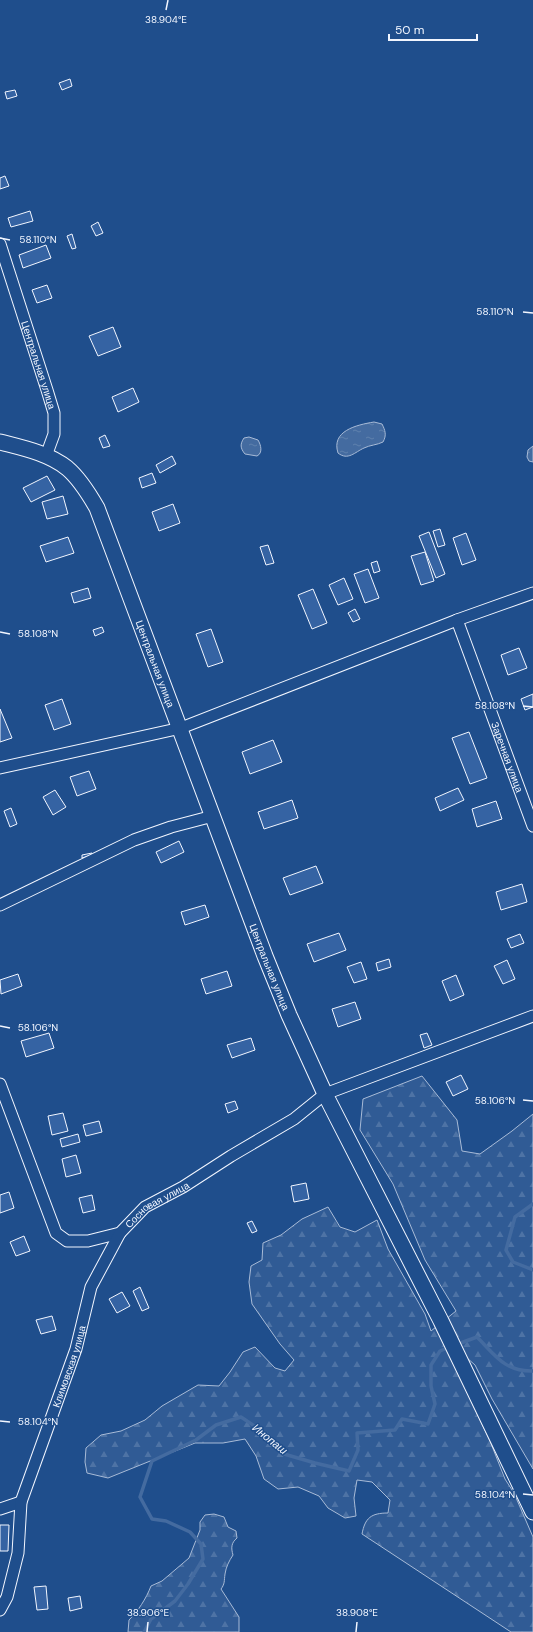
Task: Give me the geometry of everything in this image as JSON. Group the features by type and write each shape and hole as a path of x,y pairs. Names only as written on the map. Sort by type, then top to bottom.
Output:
{"street":[{"name":"Центральная улица","path":"0,244 54,413 54,434 46,456 67,468 87,491 97,508 181,728 271,971 289,1015 325,1094 441,1321 533,1512"},
{"path":"0,442 46,456"},
{"path":"0,768 181,728 457,620 533,593"},
{"name":"Заречная улица","path":"457,620 533,826"},
{"path":"0,905 134,840 171,827 213,816"},
{"name":"Сосновая улица","path":"0,1084 56,1233 67,1241 88,1241 120,1233 144,1207 183,1187 231,1156 294,1119 325,1094 533,1016"},
{"name":"Климовская улица","path":"0,1610 7,1597 18,1554 21,1502 76,1349 91,1287 120,1233"},
{"path":"0,1509 21,1502"}],"green space":[{"path":"422,1076 457,1120 462,1151 480,1154 533,1114 533,1469 492,1399 475,1365 467,1358 466,1390 490,1441 505,1479 514,1493 533,1537 533,1632 511,1632 362,1534 367,1520 373,1515 388,1513 390,1500 372,1482 357,1480 354,1498 356,1516 345,1518 328,1508 319,1496 298,1487 278,1489 264,1479 256,1456 245,1439 223,1443 195,1443 108,1478 87,1473 85,1462 86,1448 101,1435 121,1431 145,1420 162,1406 198,1385 219,1386 243,1352 255,1347 275,1368 285,1371 294,1360 280,1344 252,1304 249,1282 251,1266 262,1260 263,1243 281,1235 302,1219 328,1207 340,1227 355,1232 377,1220 388,1249 425,1314 431,1331 456,1311 425,1260 393,1184 360,1130 363,1099"},
{"path":"214,1514 224,1517 228,1527 236,1531 237,1538 232,1546 233,1555 225,1571 224,1584 221,1589 239,1617 239,1632 128,1632 129,1620 142,1604 151,1586 162,1581 189,1558 200,1530 200,1522 205,1515"}],"water":[{"path":"374,422 382,424 385,430 383,442 366,447 348,456 338,453 338,439 342,434 353,427"},
{"path":"249,437 258,440 261,446 261,451 257,456 245,454 242,450 241,444 244,438"},
{"path":"533,446 533,462 529,461 527,457 528,450"}],"building":[{"path":"70,79 72,86 62,90 59,83"},
{"path":"15,90 17,96 7,99 5,92"},
{"path":"5,176 9,186 0,189 0,178"},
{"path":"30,211 33,221 11,227 8,218"},
{"path":"98,222 103,233 96,236 91,226"},
{"path":"72,234 76,248 72,249 67,236"},
{"path":"46,245 51,258 23,268 19,255"},
{"path":"47,285 52,298 37,303 32,290"},
{"path":"113,327 121,347 98,356 89,336"},
{"path":"133,388 139,402 118,412 112,397"},
{"path":"105,435 110,446 103,448 99,438"},
{"path":"172,456 176,464 160,473 156,465"},
{"path":"152,473 156,483 142,488 139,478"},
{"path":"47,476 55,490 31,502 23,488"},
{"path":"63,496 68,514 47,519 42,502"},
{"path":"173,504 180,523 159,531 152,512"},
{"path":"440,529 445,545 438,547 433,531"},
{"path":"429,532 445,574 436,578 419,536"},
{"path":"466,533 476,560 462,565 453,538"},
{"path":"68,537 74,553 46,562 40,546"},
{"path":"268,545 274,563 266,565 260,547"},
{"path":"425,552 434,581 421,585 411,556"},
{"path":"377,561 380,571 374,573 371,563"},
{"path":"368,569 379,598 365,603 354,574"},
{"path":"344,578 353,599 338,605 329,585"},
{"path":"88,588 91,598 74,603 71,593"},
{"path":"313,589 327,623 312,629 298,595"},
{"path":"355,609 360,619 353,622 348,613"},
{"path":"102,627 104,632 95,636 93,630"},
{"path":"211,629 223,662 208,667 196,634"},
{"path":"519,648 527,668 508,675 501,655"},
{"path":"533,694 533,707 525,710 521,699"},
{"path":"62,699 71,724 54,730 45,705"},
{"path":"0,709 12,738 0,742"},
{"path":"469,732 487,778 470,784 452,738"},
{"path":"273,740 282,762 250,774 242,752"},
{"path":"89,771 96,789 77,796 70,777"},
{"path":"458,788 464,800 440,811 435,798"},
{"path":"55,790 66,807 53,815 43,797"},
{"path":"292,800 298,818 264,829 258,812"},
{"path":"496,801 502,819 477,827 472,809"},
{"path":"11,808 17,824 10,827 4,811"},
{"path":"179,841 184,852 161,863 156,852"},
{"path":"92,853 92,855 82,858 82,855"},
{"path":"316,866 323,883 290,895 283,878"},
{"path":"522,884 527,902 501,910 496,892"},
{"path":"205,905 209,917 185,925 181,912"},
{"path":"339,933 346,950 314,962 307,944"},
{"path":"520,934 524,943 511,948 507,939"},
{"path":"389,959 391,967 378,971 376,963"},
{"path":"507,960 515,979 503,984 494,966"},
{"path":"361,962 367,979 354,983 347,967"},
{"path":"227,971 232,986 206,994 201,979"},
{"path":"18,974 22,986 1,994 0,980"},
{"path":"456,975 464,995 450,1001 442,981"},
{"path":"355,1002 361,1019 338,1027 332,1009"},
{"path":"49,1033 54,1048 26,1057 21,1041"},
{"path":"427,1033 432,1045 424,1048 420,1035"},
{"path":"251,1038 255,1050 232,1058 227,1045"},
{"path":"461,1075 468,1089 453,1096 446,1082"},
{"path":"235,1101 238,1109 228,1113 225,1104"},
{"path":"63,1113 68,1131 52,1135 48,1116"},
{"path":"99,1121 102,1132 86,1136 83,1125"},
{"path":"78,1134 80,1142 62,1147 60,1139"},
{"path":"76,1155 81,1173 66,1177 62,1159"},
{"path":"306,1183 309,1199 294,1202 291,1186"},
{"path":"9,1192 14,1208 0,1213 0,1195"},
{"path":"92,1195 95,1210 83,1213 79,1198"},
{"path":"252,1221 257,1231 252,1233 247,1223"},
{"path":"24,1236 30,1251 16,1256 10,1242"},
{"path":"140,1287 149,1308 142,1311 133,1291"},
{"path":"122,1292 130,1306 117,1313 109,1299"},
{"path":"52,1316 56,1330 41,1334 36,1320"},
{"path":"0,1525 9,1525 8,1551 0,1551"},
{"path":"46,1586 48,1609 37,1610 34,1587"},
{"path":"80,1596 82,1608 70,1611 68,1598"}],"waterway":[{"name":"Инопаш","path":"533,1204 515,1217 506,1250 513,1262 533,1270"},
{"name":"Инопаш","path":"455,1345 477,1337 501,1361 515,1369 533,1371"},
{"name":"Инопаш","path":"144,1632 151,1619 175,1601 188,1584 203,1559 201,1544 190,1532 166,1521 152,1519 140,1497 152,1461 196,1440 216,1425 241,1417 268,1435 284,1454 349,1471 358,1450 357,1433 395,1430 402,1419 428,1424 435,1404 431,1386 431,1365 440,1351 450,1347"}]}
